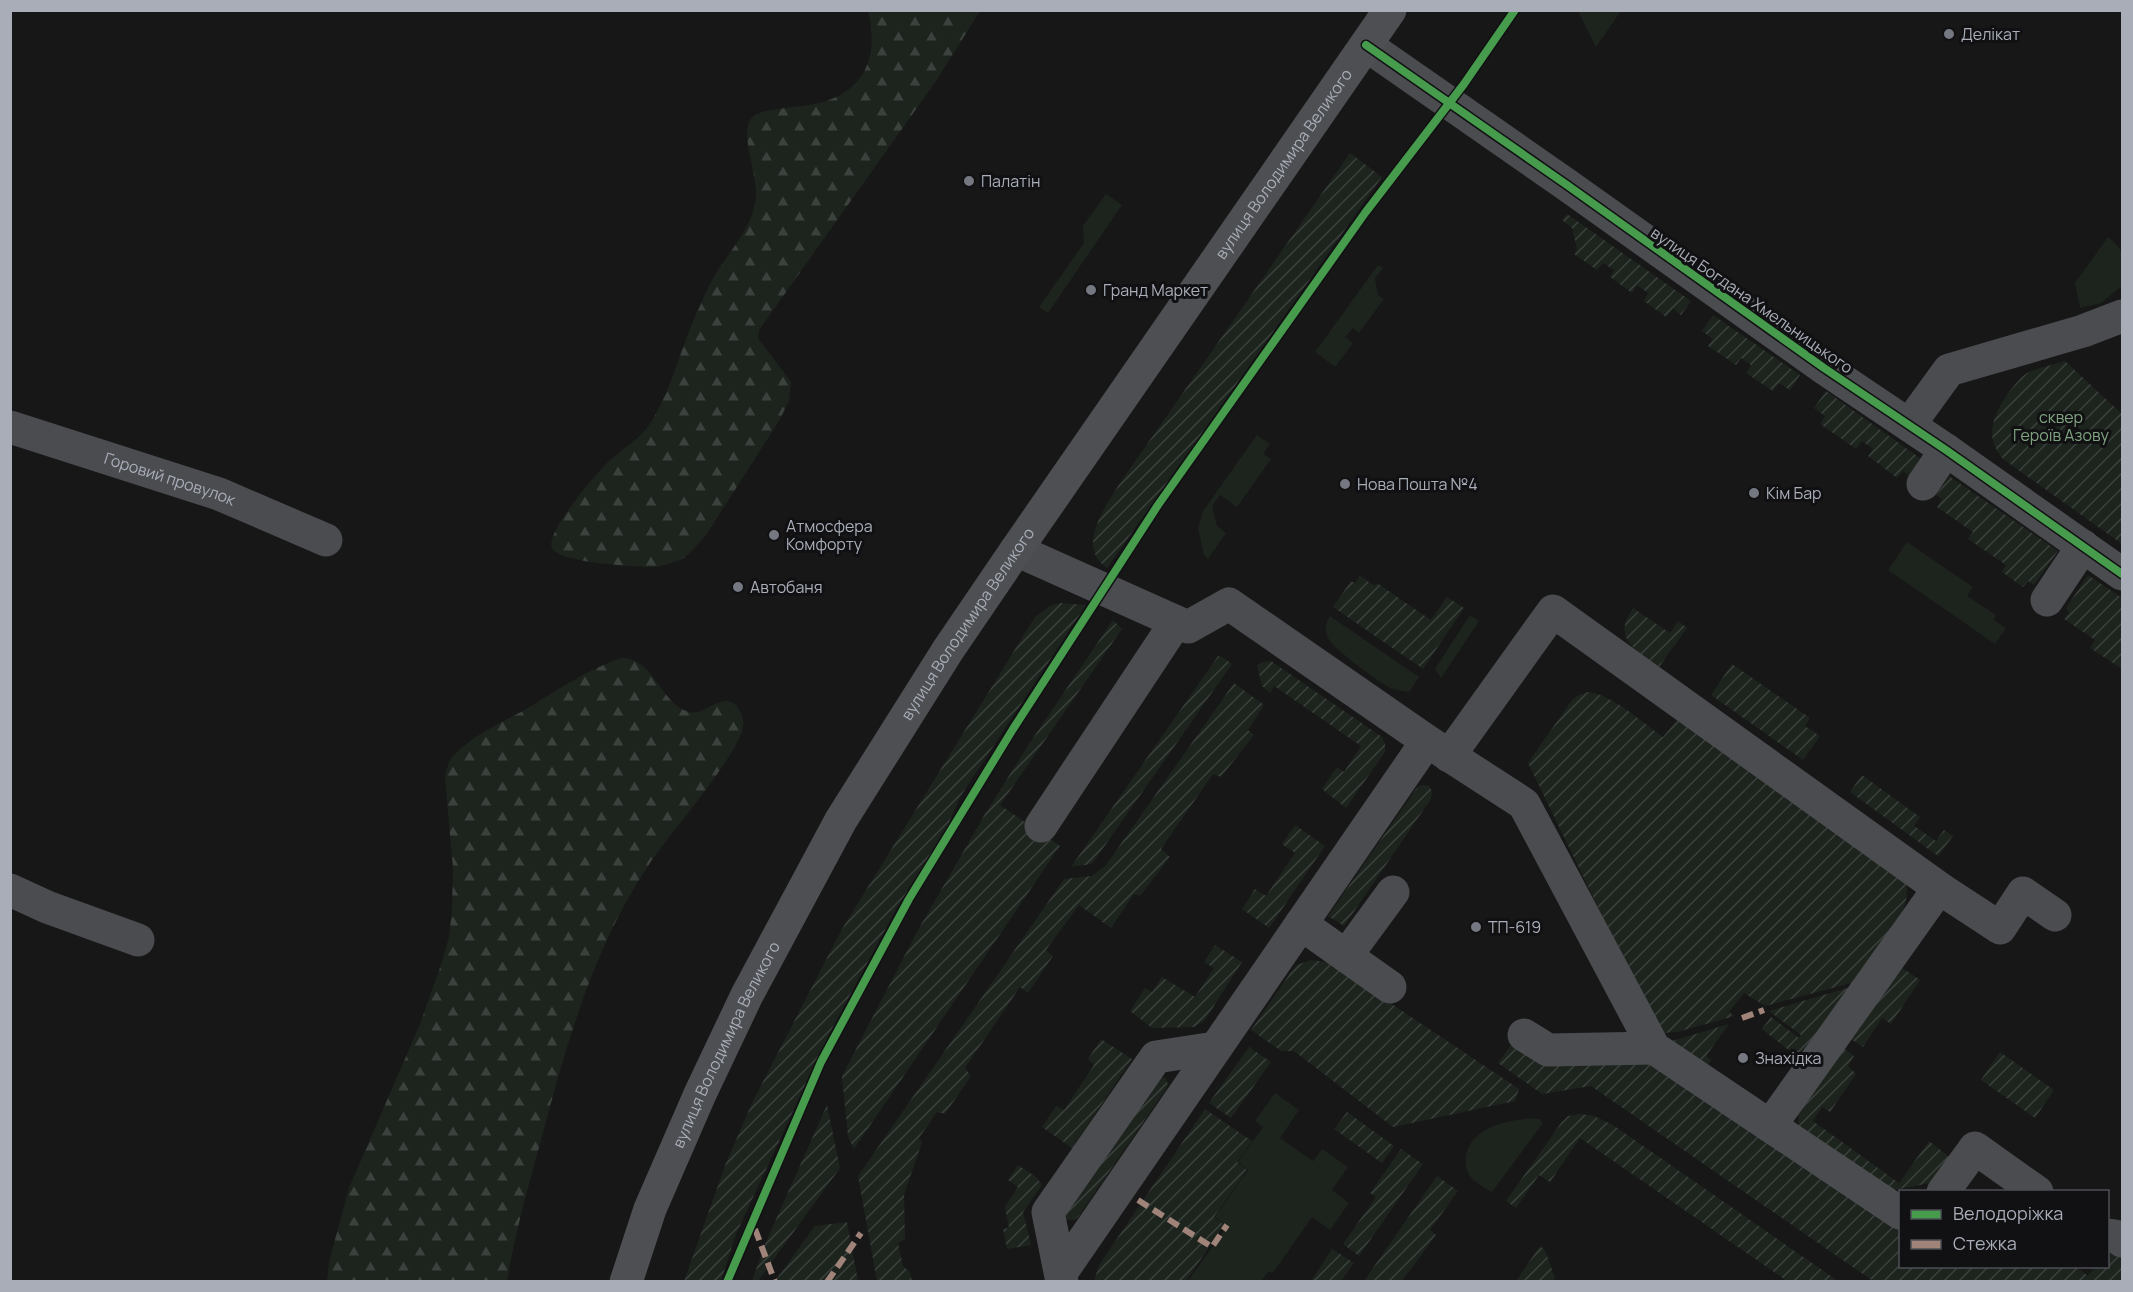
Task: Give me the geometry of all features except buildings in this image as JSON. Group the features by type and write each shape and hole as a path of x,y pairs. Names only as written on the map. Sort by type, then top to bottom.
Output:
{"main road":[{"name":"вулиця Володимира Великого","path":"626,1281 650,1209 676,1146 753,985 841,820 948,650 1390,10"}],"street":[{"name":"вулиця Богдана Хмельницького","path":"1366,45 1824,368 1946,450 2122,574"},
{"path":"1909,425 1949,370 2083,331 2122,316"},
{"name":"Горовий провулок","path":"10,427 219,494 326,540"},
{"path":"1923,484 1946,450"},
{"path":"2047,600 2083,546"},
{"path":"1016,550 1188,627 1229,604 1438,749 1524,804 1654,1048 1899,1212"},
{"path":"1062,1277 1301,924 1438,749 1553,611 1939,888 2000,928 2024,893 2055,915"},
{"path":"1041,826 1176,622"},
{"path":"1770,1126 1939,888"},
{"path":"10,890 47,908 138,940"},
{"path":"1346,956 1393,892"},
{"path":"1301,924 1390,987"},
{"path":"1524,1035 1548,1050 1654,1048"},
{"path":"1062,1277 1048,1212 1156,1057 1215,1048"},
{"path":"1944,1190 1975,1148 2036,1190"}],"green space":[{"path":"868,11 980,11 936,81 759,330 758,338 791,382 789,401 779,421 706,535 681,560 658,567 612,565 557,553 552,548 552,541 571,506 604,466 637,438 653,419 667,392 708,288 750,219 756,199 747,135 751,119 767,111 810,105 834,98 856,82 863,73 871,50 871,25"},
{"path":"1578,11 1621,11 1596,47"},
{"path":"1350,153 1382,177 1107,568 1098,559 1094,549 1093,538 1101,514 1120,483"},
{"path":"1106,194 1122,205 1048,313 1039,307 1084,243 1083,226"},
{"path":"1567,214 1691,301 1681,315 1673,309 1666,317 1644,301 1648,293 1637,285 1632,293 1610,277 1614,270 1603,263 1597,270 1574,254 1577,249 1572,228 1562,220"},
{"path":"2108,237 2119,248 2123,258 2122,286 2101,303 2080,308 2075,283"},
{"path":"1378,265 1383,268 1375,278 1378,295 1384,299 1359,333 1353,328 1345,337 1353,343 1335,367 1315,352"},
{"path":"1713,315 1800,375 1790,390 1779,383 1773,391 1746,373 1751,365 1741,358 1736,365 1708,346 1713,339 1702,331"},
{"name":"сквер Героїв Азову","path":"2065,361 2122,414 2122,544 2003,459 1993,442 1995,417 2018,381 2029,372"},
{"path":"1826,391 1924,461 1912,478 1903,471 1897,478 1868,456 1873,449 1862,441 1856,449 1820,424 1825,416 1814,408"},
{"path":"1257,435 1270,444 1263,454 1271,459 1237,507 1220,495 1212,506 1217,526 1226,533 1208,559 1204,555 1198,528 1203,511"},
{"path":"1949,476 2058,551 2034,585 2028,581 2023,587 2002,572 2006,565 1968,539 1973,532 1937,507 1942,499 1936,495"},
{"path":"1907,542 1973,587 1967,596 1996,615 1994,620 2006,628 1995,644 1888,570"},
{"path":"2088,575 2122,598 2122,669 2090,648 2095,640 2064,619 2069,612 2066,608"},
{"path":"1360,576 1375,586 1377,583 1431,620 1447,597 1464,608 1423,669 1333,607 1351,581 1355,583"},
{"path":"1060,603 1086,605 960,797 936,853 900,902 828,1036 736,1234 721,1281 684,1281 726,1163 753,1101 842,929 1035,617 1050,606"},
{"path":"1633,608 1670,633 1678,621 1687,628 1659,667 1636,650 1627,639 1625,625"},
{"path":"1470,615 1479,621 1441,678 1435,669"},
{"path":"1330,616 1419,677 1409,692 1390,688 1338,650 1327,635 1326,626"},
{"path":"1113,620 1122,629 1000,805 1060,846 854,1149 848,1137 842,1076 918,930 985,814 1029,744"},
{"path":"1218,656 1232,664 1092,864 1071,867"},
{"path":"621,658 641,665 670,700 679,707 695,712 727,701 738,708 743,725 740,737 718,773 650,863 630,895 597,962 561,1068 522,1210 507,1281 327,1281 329,1262 349,1188 420,1024 449,937 453,868 445,778 450,761 463,747 488,730 583,675"},
{"path":"1271,661 1382,737 1385,752 1346,808 1322,789 1337,767 1344,772 1361,746 1274,686 1270,693 1262,686 1257,665"},
{"path":"1732,664 1810,718 1805,726 1820,736 1803,760 1711,695"},
{"path":"1234,683 1264,705 1248,730 1254,735 1221,777 1213,774 1161,849 1170,857 1140,896 1134,894 1111,928 1079,905 1046,950 1053,956 1028,993 1020,987 965,1068 971,1076 945,1114 937,1112 919,1138 922,1142 904,1195 905,1239 898,1243 903,1266 910,1272 912,1281 877,1281 858,1176 1064,879 1092,876 1106,865"},
{"path":"1588,692 1617,703 1663,737 1679,717 1905,879 1907,894 1903,910 1855,982 1765,1006 1744,993 1729,1012 1735,1016 1677,1032 1663,1033 1649,1012 1528,763 1572,700"},
{"path":"1862,775 1920,817 1914,826 1936,841 1944,830 1953,836 1938,856 1850,792"},
{"path":"1422,785 1429,786 1432,791 1431,799 1344,926 1328,916 1416,789"},
{"path":"1295,825 1325,846 1269,928 1242,909 1255,889 1266,896 1295,853 1282,844"},
{"path":"1215,945 1242,962 1205,1020 1195,1027 1152,1028 1130,1011 1145,988 1152,992 1162,977 1195,997 1214,968 1204,962"},
{"path":"1311,960 1335,966 1519,1089 1515,1101 1393,1127 1294,1051 1281,1051 1251,1030 1297,965"},
{"path":"1898,965 1920,980 1891,1024 1882,1018 1863,1047 1848,1037"},
{"path":"1851,987 1801,1060 1762,1029 1771,1017 1799,1038 1801,1035 1769,1011"},
{"path":"1729,1024 1706,1056 1711,1060 1706,1068 1669,1042"},
{"path":"1101,1039 1132,1059 1072,1148 1042,1127 1056,1106 1064,1110 1094,1065 1088,1059"},
{"path":"1513,1042 1648,1056 1899,1229 1899,1268 2078,1268 2088,1276 2094,1268 2109,1268 2109,1250 2122,1252 2122,1281 1873,1281 1591,1086 1542,1094 1498,1063"},
{"path":"1249,1047 1271,1062 1231,1118 1209,1103"},
{"path":"1842,1047 1854,1056 1848,1066 1856,1074 1830,1112 1822,1107 1813,1121 1899,1183 1929,1141 1952,1159 1930,1183 1884,1192 1799,1132 1798,1111"},
{"path":"2000,1052 2054,1090 2035,1118 1981,1080"},
{"path":"1159,1077 1166,1078 1168,1085 1164,1092 1078,1217 1074,1220 1067,1220 1065,1216"},
{"path":"1275,1093 1299,1110 1280,1138 1313,1161 1322,1149 1348,1167 1332,1190 1349,1203 1330,1230 1312,1217 1273,1273 1269,1271 1261,1281 1188,1281 1227,1226 1215,1217 1248,1170 1238,1162 1263,1127 1255,1121"},
{"path":"827,1105 840,1168 758,1281 752,1281 765,1244"},
{"path":"1205,1109 1252,1141 1237,1162 1247,1170 1214,1217 1224,1225 1186,1281 1094,1281 1099,1265"},
{"path":"1347,1112 1394,1146 1382,1163 1334,1129"},
{"path":"1581,1114 1594,1116 1613,1125 1838,1281 1787,1281 1580,1138 1550,1182 1539,1175 1516,1208 1506,1201 1561,1123 1568,1116"},
{"path":"1539,1119 1543,1123 1492,1192 1472,1179 1467,1169 1466,1159 1469,1147 1475,1138 1484,1131 1505,1122"},
{"path":"1401,1149 1423,1164 1359,1256 1343,1244 1376,1197 1370,1193"},
{"path":"1018,1165 1036,1177 1042,1185 1023,1212 1031,1245 1007,1249 1003,1229 1009,1228 1005,1207 1018,1187 1008,1180"},
{"path":"1437,1176 1458,1191 1430,1230 1436,1235 1402,1281 1364,1281"},
{"path":"847,1222 858,1281 775,1281 815,1226"},
{"path":"1540,1246 1545,1250 1555,1278 1552,1281 1516,1281"},
{"path":"1332,1249 1354,1263 1341,1281 1311,1281"}],"marked path":[{"path":"1742,1018 1764,1010"},
{"path":"1138,1200 1212,1247 1227,1225"},
{"path":"755,1229 775,1282"},
{"path":"827,1282 861,1233"}],"cycle path":[{"path":"727,1282 821,1062 909,899 1013,729 1158,505 1365,213 1464,84 1515,10"},
{"path":"1366,45 1824,368 1946,450 2122,574"}],"place":[{"name":"Делікат","path":"1949,34"},
{"name":"Палатін","path":"969,181"},
{"name":"Гранд Маркет","path":"1091,290"},
{"name":"Нова Пошта №4","path":"1345,484"},
{"name":"Кім Бар","path":"1754,493"},
{"name":"Атмосфера Комфорту","path":"774,535"},
{"name":"Автобаня","path":"738,587"},
{"name":"ТП-619","path":"1476,927"},
{"name":"Знахідка","path":"1743,1058"}]}
